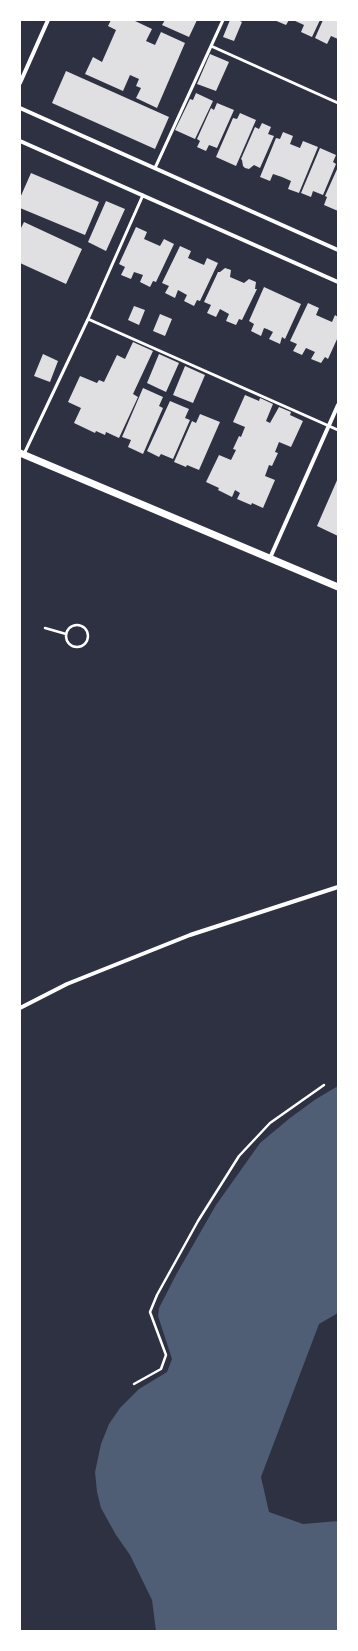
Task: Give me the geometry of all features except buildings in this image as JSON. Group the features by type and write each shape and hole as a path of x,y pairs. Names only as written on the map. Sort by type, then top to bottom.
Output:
{"street":[{"path":"20,83 48,20"},
{"path":"20,108 338,250"},
{"path":"20,141 338,282"},
{"path":"270,558 338,405"},
{"path":"22,454 338,587"},
{"path":"20,1008 67,984 190,935 338,887"}],"lane":[{"path":"155,168 223,20"},
{"path":"211,46 338,103"},
{"path":"22,454 88,319 143,195"},
{"path":"88,319 338,430"}],"path":[{"path":"78,624 84,626 88,632 88,639 85,644 80,647 74,647 69,644 66,639 66,634 72,625 78,624"},
{"path":"45,628 66,634"},
{"path":"134,1384 161,1369 166,1355 150,1312 198,1221 239,1156 270,1123 324,1085"}],"water":[{"path":"338,1086 338,1313 319,1324 261,1477 269,1512 303,1524 338,1521 338,1631 156,1631 152,1600 130,1555 116,1535 101,1508 97,1492 95,1472 101,1444 109,1424 120,1408 139,1389 167,1372 172,1359 158,1316 159,1308 216,1205 260,1143 316,1099"}]}
